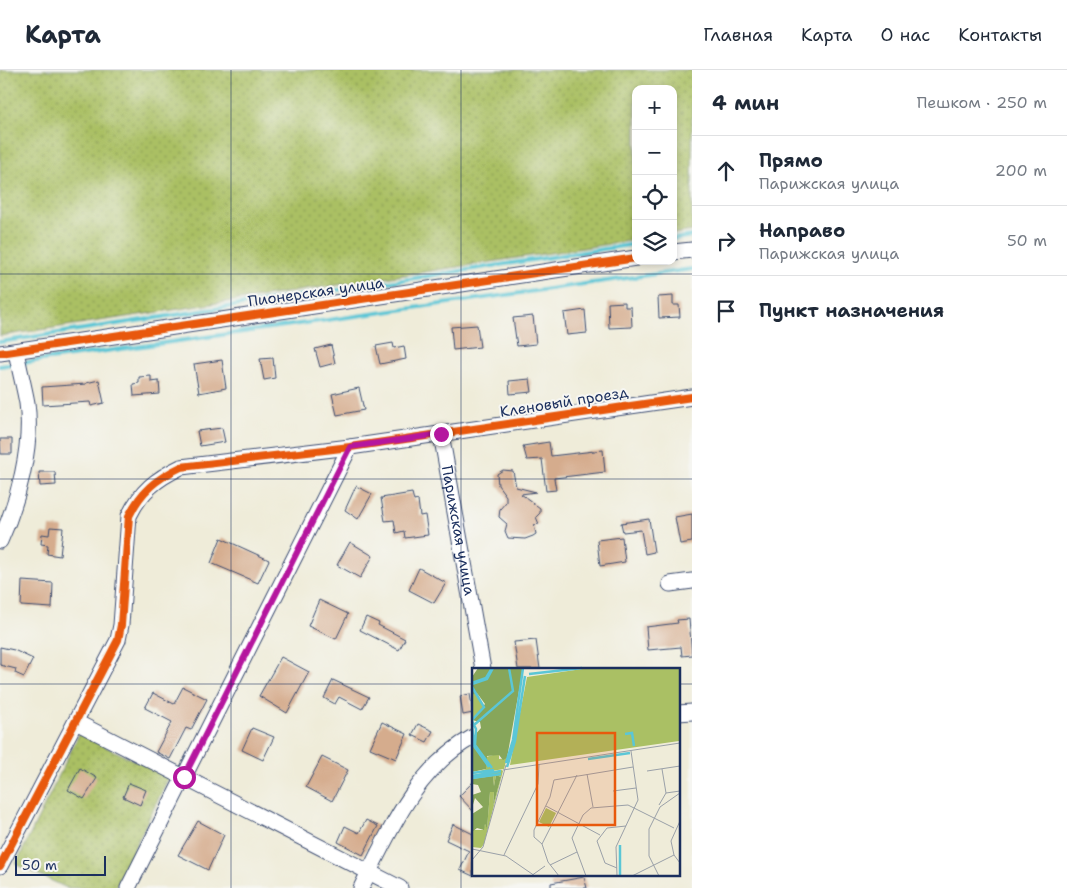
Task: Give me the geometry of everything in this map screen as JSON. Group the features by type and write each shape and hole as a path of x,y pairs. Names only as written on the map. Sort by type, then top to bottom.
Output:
{"street":[{"path":"677,252 692,250"},
{"name":"Пионерская улица","path":"0,353 632,259"},
{"path":"0,541 9,522 17,497 28,432 27,404 16,351"},
{"name":"Кленовый проезд","path":"441,434 692,397"},
{"path":"0,866 118,640 121,625 129,516 136,500 149,487 163,476 181,467 441,434"},
{"name":"Парижская улица","path":"441,434 483,668"},
{"path":"128,888 350,447"},
{"path":"670,584 692,581"},
{"path":"76,722 400,888"},
{"path":"361,888 408,799 420,782 455,747 472,738"}],"green space":[{"path":"0,70 692,70 692,231 677,233 677,85 632,85 632,241 0,336"},
{"path":"79,734 169,777 115,888 67,888 16,864"}],"building":[{"path":"673,296 673,305 679,305 680,317 659,318 658,297"},
{"path":"625,302 625,307 631,307 632,327 609,328 608,303"},
{"path":"585,310 587,333 567,335 564,313"},
{"path":"533,316 536,344 517,346 513,318"},
{"path":"477,325 480,347 453,350 451,327"},
{"path":"393,343 394,348 404,346 406,359 380,364 376,346"},
{"path":"331,345 335,363 320,367 315,349"},
{"path":"273,358 275,378 264,380 260,359"},
{"path":"222,360 226,388 199,393 194,364"},
{"path":"151,376 151,382 159,381 160,394 134,396 133,384 139,383 139,377"},
{"path":"530,379 532,392 510,394 509,381"},
{"path":"99,380 104,403 91,406 90,402 43,405 42,387 86,384"},
{"path":"359,388 364,410 337,415 332,394"},
{"path":"222,428 225,442 200,446 197,431"},
{"path":"0,439 12,439 12,454 1,454"},
{"path":"549,442 551,456 603,450 605,472 554,478 556,490 546,491 542,459 527,460 523,446"},
{"path":"503,470 513,471 516,487 536,492 521,494 540,508 540,513 536,517 539,524 534,525 536,534 533,536 525,539 508,538 505,531 507,524 499,517 500,509 506,502 506,496 498,485 497,474"},
{"path":"39,472 55,472 56,485 40,486"},
{"path":"356,486 372,494 358,519 345,510"},
{"path":"412,493 414,501 418,500 420,516 425,515 428,535 405,538 404,531 396,533 394,520 385,521 381,498"},
{"path":"692,514 692,542 680,544 675,517"},
{"path":"649,519 654,552 645,554 641,530 623,532 621,523"},
{"path":"50,527 63,528 60,556 47,554 48,545 41,544 42,534 49,535"},
{"path":"622,537 625,562 600,566 597,540"},
{"path":"221,538 269,560 258,583 211,563"},
{"path":"350,542 373,556 360,578 337,565"},
{"path":"419,568 446,583 434,603 409,590"},
{"path":"22,581 53,583 52,608 21,606"},
{"path":"319,600 348,614 336,639 308,626"},
{"path":"366,617 405,639 399,650 360,630"},
{"path":"689,619 692,655 682,656 681,647 648,650 646,627 678,623 677,620"},
{"path":"536,640 540,668 518,668 514,642"},
{"path":"0,647 14,650 33,659 24,677 15,673 16,669 0,665"},
{"path":"281,657 309,672 287,713 259,696"},
{"path":"333,680 369,697 362,709 339,697 335,704 324,698"},
{"path":"183,687 207,699 191,730 186,728 170,759 156,752 172,722 145,708 153,693 174,704"},
{"path":"470,694 472,713 463,715 460,696"},
{"path":"382,722 407,734 396,759 370,748"},
{"path":"418,724 433,731 427,742 412,735"},
{"path":"252,728 274,737 263,760 242,750"},
{"path":"322,757 348,770 332,801 306,787"},
{"path":"80,768 97,778 84,799 68,790"},
{"path":"129,783 146,790 140,805 123,797"},
{"path":"472,783 472,810 459,796"},
{"path":"366,820 378,826 363,855 338,842 345,826 359,833"},
{"path":"198,821 224,835 208,870 178,855"},
{"path":"453,824 472,834 472,876 460,870 469,851 446,840"},
{"path":"584,877 587,888 551,888 551,883"}],"waterway":[{"path":"677,238 692,236"},
{"path":"0,342 632,245"},
{"path":"21,363 692,269"},
{"path":"0,366 14,364"}],"cycle path":[{"path":"0,353 632,259"},
{"path":"0,866 118,640 121,625 129,516 144,493 164,476 181,467 350,447 692,397"}],"route":[{"path":"184,777 350,447 441,434"}]}
